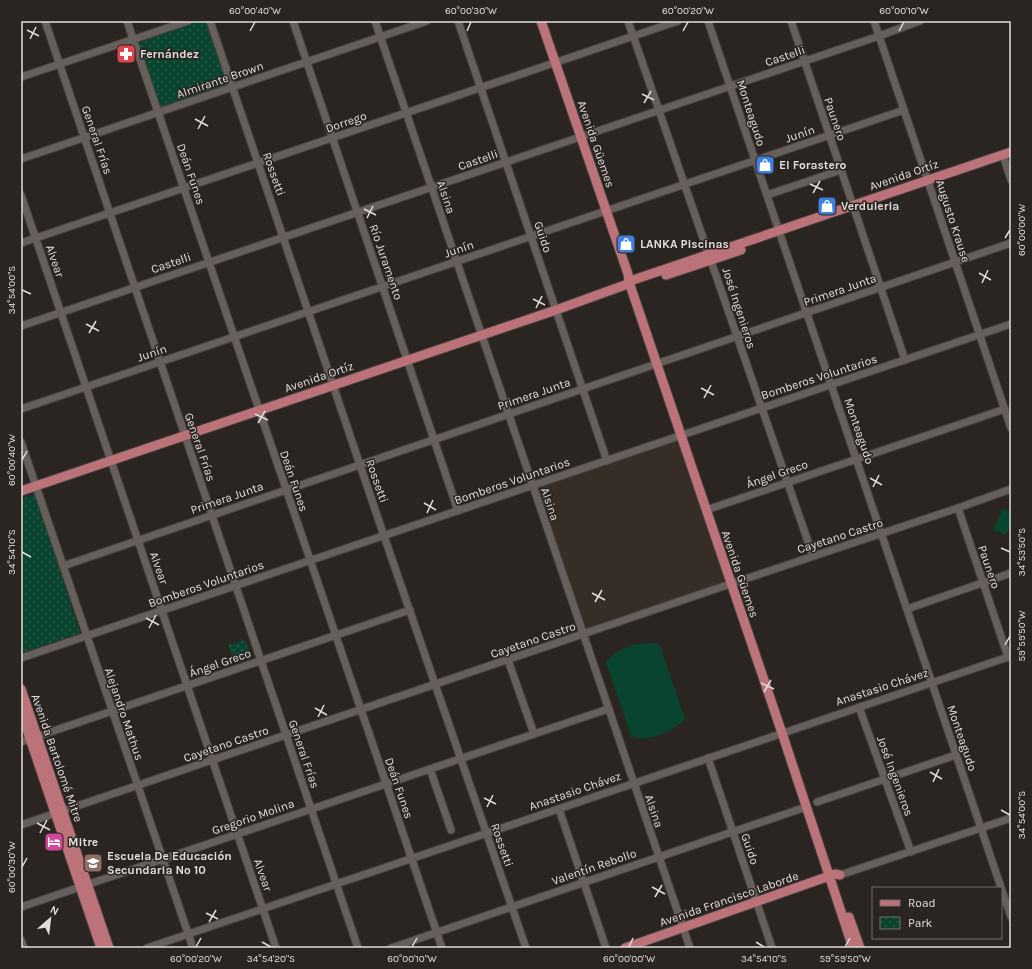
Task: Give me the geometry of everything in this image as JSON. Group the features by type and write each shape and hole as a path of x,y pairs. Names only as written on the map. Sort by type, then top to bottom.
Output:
{"main road":[{"name":"Avenida Güemes","path":"541,21 834,877"},
{"name":"Avenida Ortíz","path":"21,491 556,310 630,282 710,257 1007,156"},
{"name":"Avenida Bartolomé Mitre","path":"21,688 29,739"},
{"name":"Avenida Bartolomé Mitre","path":"21,712 29,739 59,812 84,886 109,948"},
{"name":"Avenida Francisco Laborde","path":"641,948 757,904 834,877"},
{"path":"834,877 853,948"},
{"path":"834,877 860,948"},
{"name":"Avenida Bartolomé Mitre","path":"84,886 101,948"},
{"name":"Avenida Francisco Laborde","path":"625,948 684,931"}],"street":[{"name":"General Frías","path":"45,21 358,948"},
{"name":"Deán Funes","path":"127,21 442,948"},
{"path":"21,77 188,21"},
{"name":"Rossetti","path":"210,21 384,536 526,948"},
{"name":"Río Juramento","path":"293,21 458,511"},
{"name":"Alsina","path":"375,21 690,948"},
{"name":"Almirante Brown","path":"21,159 427,21"},
{"name":"Guido","path":"458,21 607,461"},
{"name":"José Ingenieros","path":"628,21 710,257 736,337 813,556"},
{"name":"Dorrego","path":"21,243 678,21"},
{"name":"Monteagudo","path":"708,21 1001,887"},
{"name":"Paunero","path":"791,21 905,360"},
{"name":"Augusto Krause","path":"874,21 1011,428"},
{"name":"Castelli","path":"21,326 920,21"},
{"name":"Junín","path":"21,409 684,184 755,162 904,110"},
{"path":"1007,156 1011,180"},
{"path":"767,195 841,170"},
{"name":"Alvear","path":"21,196 276,948"},
{"name":"Primera Junta","path":"63,566 1011,244"},
{"name":"Bomberos Voluntarios","path":"21,658 1011,324"},
{"name":"Ángel Greco","path":"708,509 1004,409"},
{"name":"Alejandro Mathus","path":"21,442 193,948"},
{"name":"Cayetano Castro","path":"21,824 1011,489"},
{"name":"Paunero","path":"958,508 1009,656"},
{"path":"907,609 1011,573"},
{"name":"Ángel Greco","path":"29,739 410,610"},
{"name":"Anastasio Chávez","path":"147,948 1009,656"},
{"path":"508,660 534,734"},
{"name":"José Ingenieros","path":"859,707 911,852"},
{"name":"Gregorio Molina","path":"21,908 608,709"},
{"path":"817,802 956,755"},
{"name":"Guido","path":"708,758 772,948"},
{"path":"430,769 451,830"},
{"name":"Valentín Rebollo","path":"391,948 803,808"},
{"path":"559,809 606,948"},
{"name":"Avenida Francisco Laborde","path":"834,877 1011,818"},
{"name":"Monteagudo","path":"1002,890 1011,917"},
{"path":"21,940 24,948"}],"shaded area":[{"path":"678,439 728,582 584,632 535,487"}],"green space":[{"path":"190,21 207,21 230,87 159,111 135,39"},
{"path":"35,494 80,633 21,653 21,498"},
{"path":"1003,508 1011,512 1011,524 1006,535 993,530"},
{"path":"245,640 250,654 248,657 234,662 228,645"},
{"path":"645,643 659,643 685,719 660,735 637,738 631,736 606,662 614,654 624,649"}],"place":[{"name":"Fernández","path":"126,54"},
{"name":"El Forastero","path":"765,165"},
{"name":"Verduleria","path":"827,206"},
{"name":"LANKA Piscinas","path":"626,244"},
{"name":"Mitre","path":"54,842"},
{"name":"Escuela De Educación Secundaria Nº 10","path":"93,863"}]}
